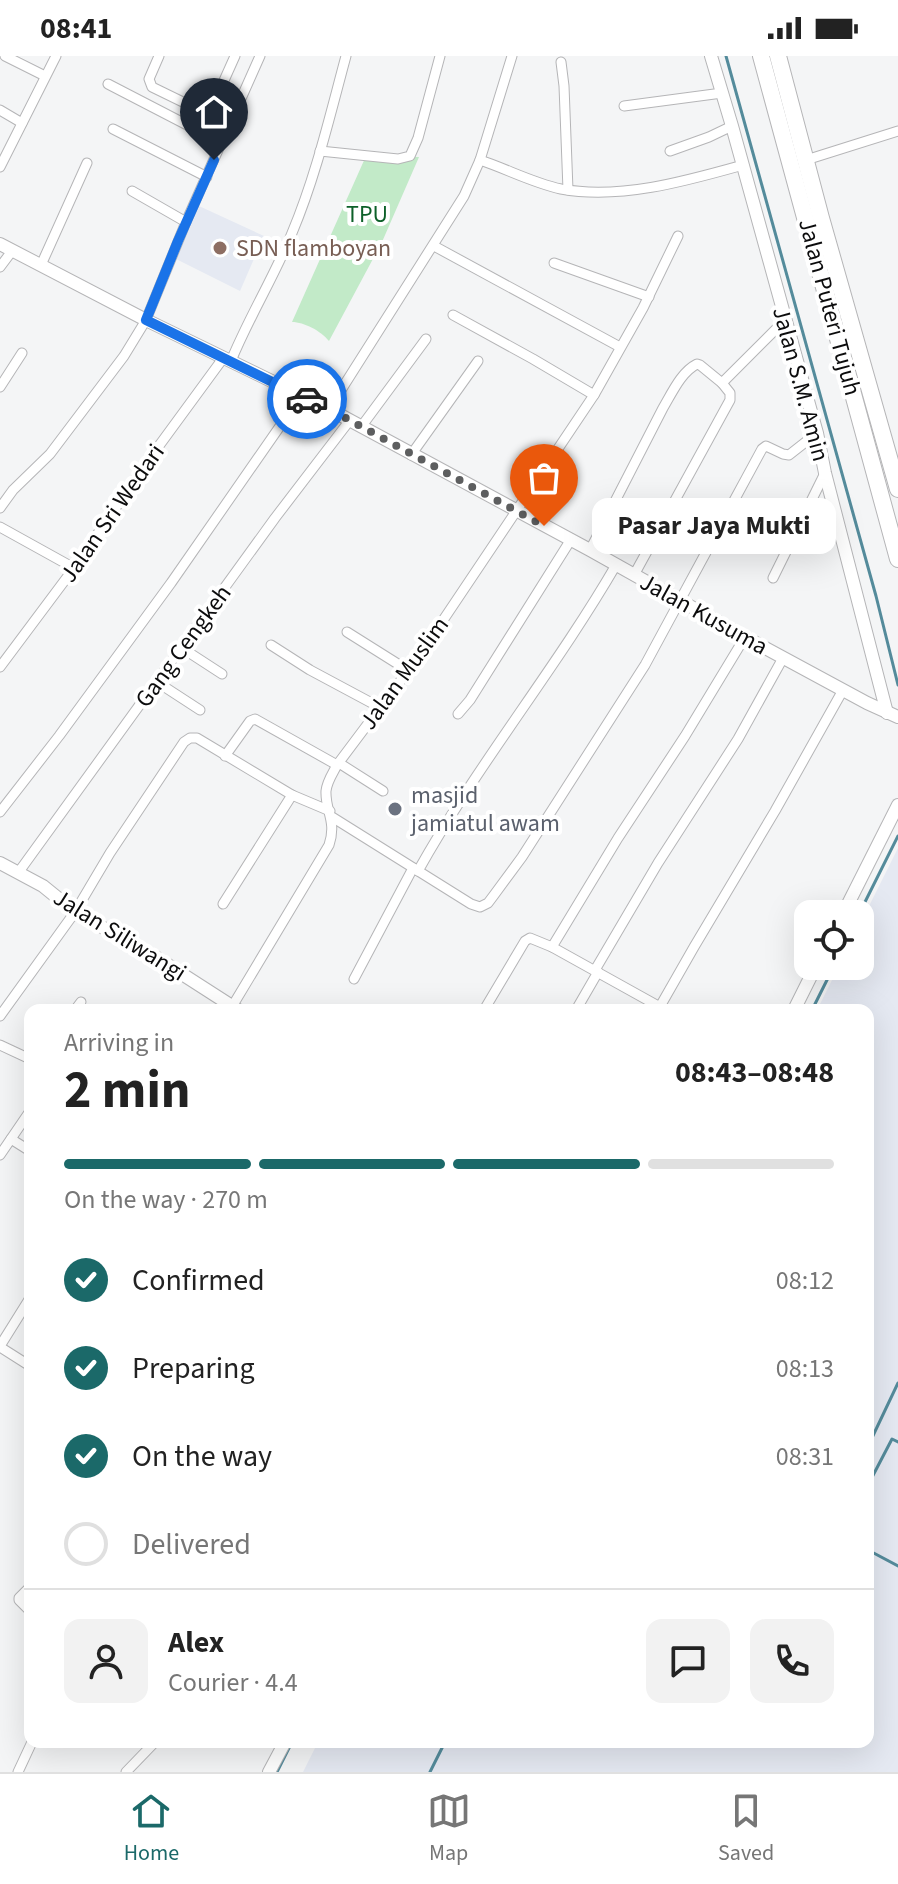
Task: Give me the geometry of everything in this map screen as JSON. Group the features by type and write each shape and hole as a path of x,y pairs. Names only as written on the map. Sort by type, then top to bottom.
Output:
{"highway":[{"name":"Jalan Puteri Tujuh","path":"761,56 898,559"},
{"name":"Jalan Puteri Tujuh","path":"778,56 898,489"}],"street":[{"path":"5,56 45,76"},
{"path":"0,167 56,56"},
{"path":"159,56 149,79 152,87 230,125"},
{"path":"209,114 235,56"},
{"path":"0,508 13,490 50,454 124,356 146,320 260,56"},
{"name":"Jalan Sri Wedari","path":"0,667 150,458 228,359 293,230 320,151 346,56"},
{"path":"320,151 398,159 410,156 418,138 440,56"},
{"path":"329,409 464,196 480,160 512,56"},
{"name":"Jalan S.M. Amin","path":"711,56 892,715"},
{"path":"561,62 568,190"},
{"path":"108,84 222,143"},
{"path":"624,106 722,93"},
{"path":"0,110 22,123"},
{"path":"670,151 732,126"},
{"path":"113,129 207,177"},
{"path":"806,160 898,131"},
{"path":"480,160 557,188 583,192 618,192 672,183 743,165"},
{"path":"41,265 87,163"},
{"path":"132,191 186,222"},
{"name":"Jalan Muslim","path":"237,1004 329,845 331,814 326,792 330,777 409,671 594,395 649,297 678,236"},
{"path":"434,246 620,347"},
{"path":"0,267 6,248"},
{"name":"Jalan Kusuma","path":"6,248 329,409 892,715"},
{"path":"554,263 649,297"},
{"path":"453,315 594,395"},
{"path":"722,383 785,320"},
{"name":"Gang Cengkeh","path":"18,873 275,518 426,339"},
{"path":"0,387 22,353"},
{"path":"411,455 478,361"},
{"path":"590,550 663,408 682,378 697,364 722,383 730,393 730,400 634,575"},
{"path":"0,812 171,583 301,396"},
{"path":"0,1016 75,912 110,853 187,740 193,737 292,795 331,814 471,904 484,906 513,870 645,665 762,449 767,446 789,455 817,433"},
{"path":"773,578 825,473"},
{"path":"0,527 74,568"},
{"path":"458,714 470,700 570,541"},
{"path":"354,979 415,870 578,629 616,565"},
{"path":"347,632 409,671"},
{"path":"552,947 745,637"},
{"path":"271,645 381,708"},
{"path":"182,648 222,674"},
{"path":"579,1004 658,863 738,739 783,658"},
{"path":"157,682 200,710"},
{"path":"661,1004 843,690"},
{"path":"225,756 250,721 255,719 383,791"},
{"path":"223,904 292,795"},
{"path":"850,900 898,805"},
{"name":"Jalan Siliwangi","path":"0,863 43,886 75,912 154,956 226,1004"},
{"path":"488,1004 527,939 532,938 652,1004"},
{"path":"797,1004 809,980"},
{"path":"2,1050 24,1057"},
{"path":"0,1155 24,1120"},
{"path":"11,1139 24,1147"},
{"path":"24,1308 0,1346 24,1362"},
{"path":"18,1772 29,1748"},
{"path":"126,1772 149,1748"},
{"path":"269,1772 282,1748"}],"shaded area":[{"name":"SDN flamboyan","path":"199,206 264,236 240,291 176,259"},
{"path":"898,848 898,1772 303,1772 315,1748 874,1748 874,1004 820,1004 832,980 874,980 872,900"}],"green space":[{"name":"TPU","path":"366,156 419,157 382,242 329,341 312,328 292,322"}],"waterway":[{"path":"726,56 898,685"},
{"path":"866,900 898,836"},
{"path":"815,1004 827,980"},
{"path":"874,1434 898,1383"},
{"path":"874,1474 892,1439 898,1442"},
{"path":"874,1553 898,1566"},
{"path":"277,1772 289,1748"},
{"path":"430,1772 442,1748"}],"way so far":[{"path":"307,399 544,526"}],"place":[{"name":"SDN flamboyan","path":"220,248"},
{"name":"Pasar Jaya Mukti","path":"544,526"},
{"name":"masjid jamiatul awam","path":"395,809"}],"route":[{"path":"214,160 146,320 307,399"}]}
